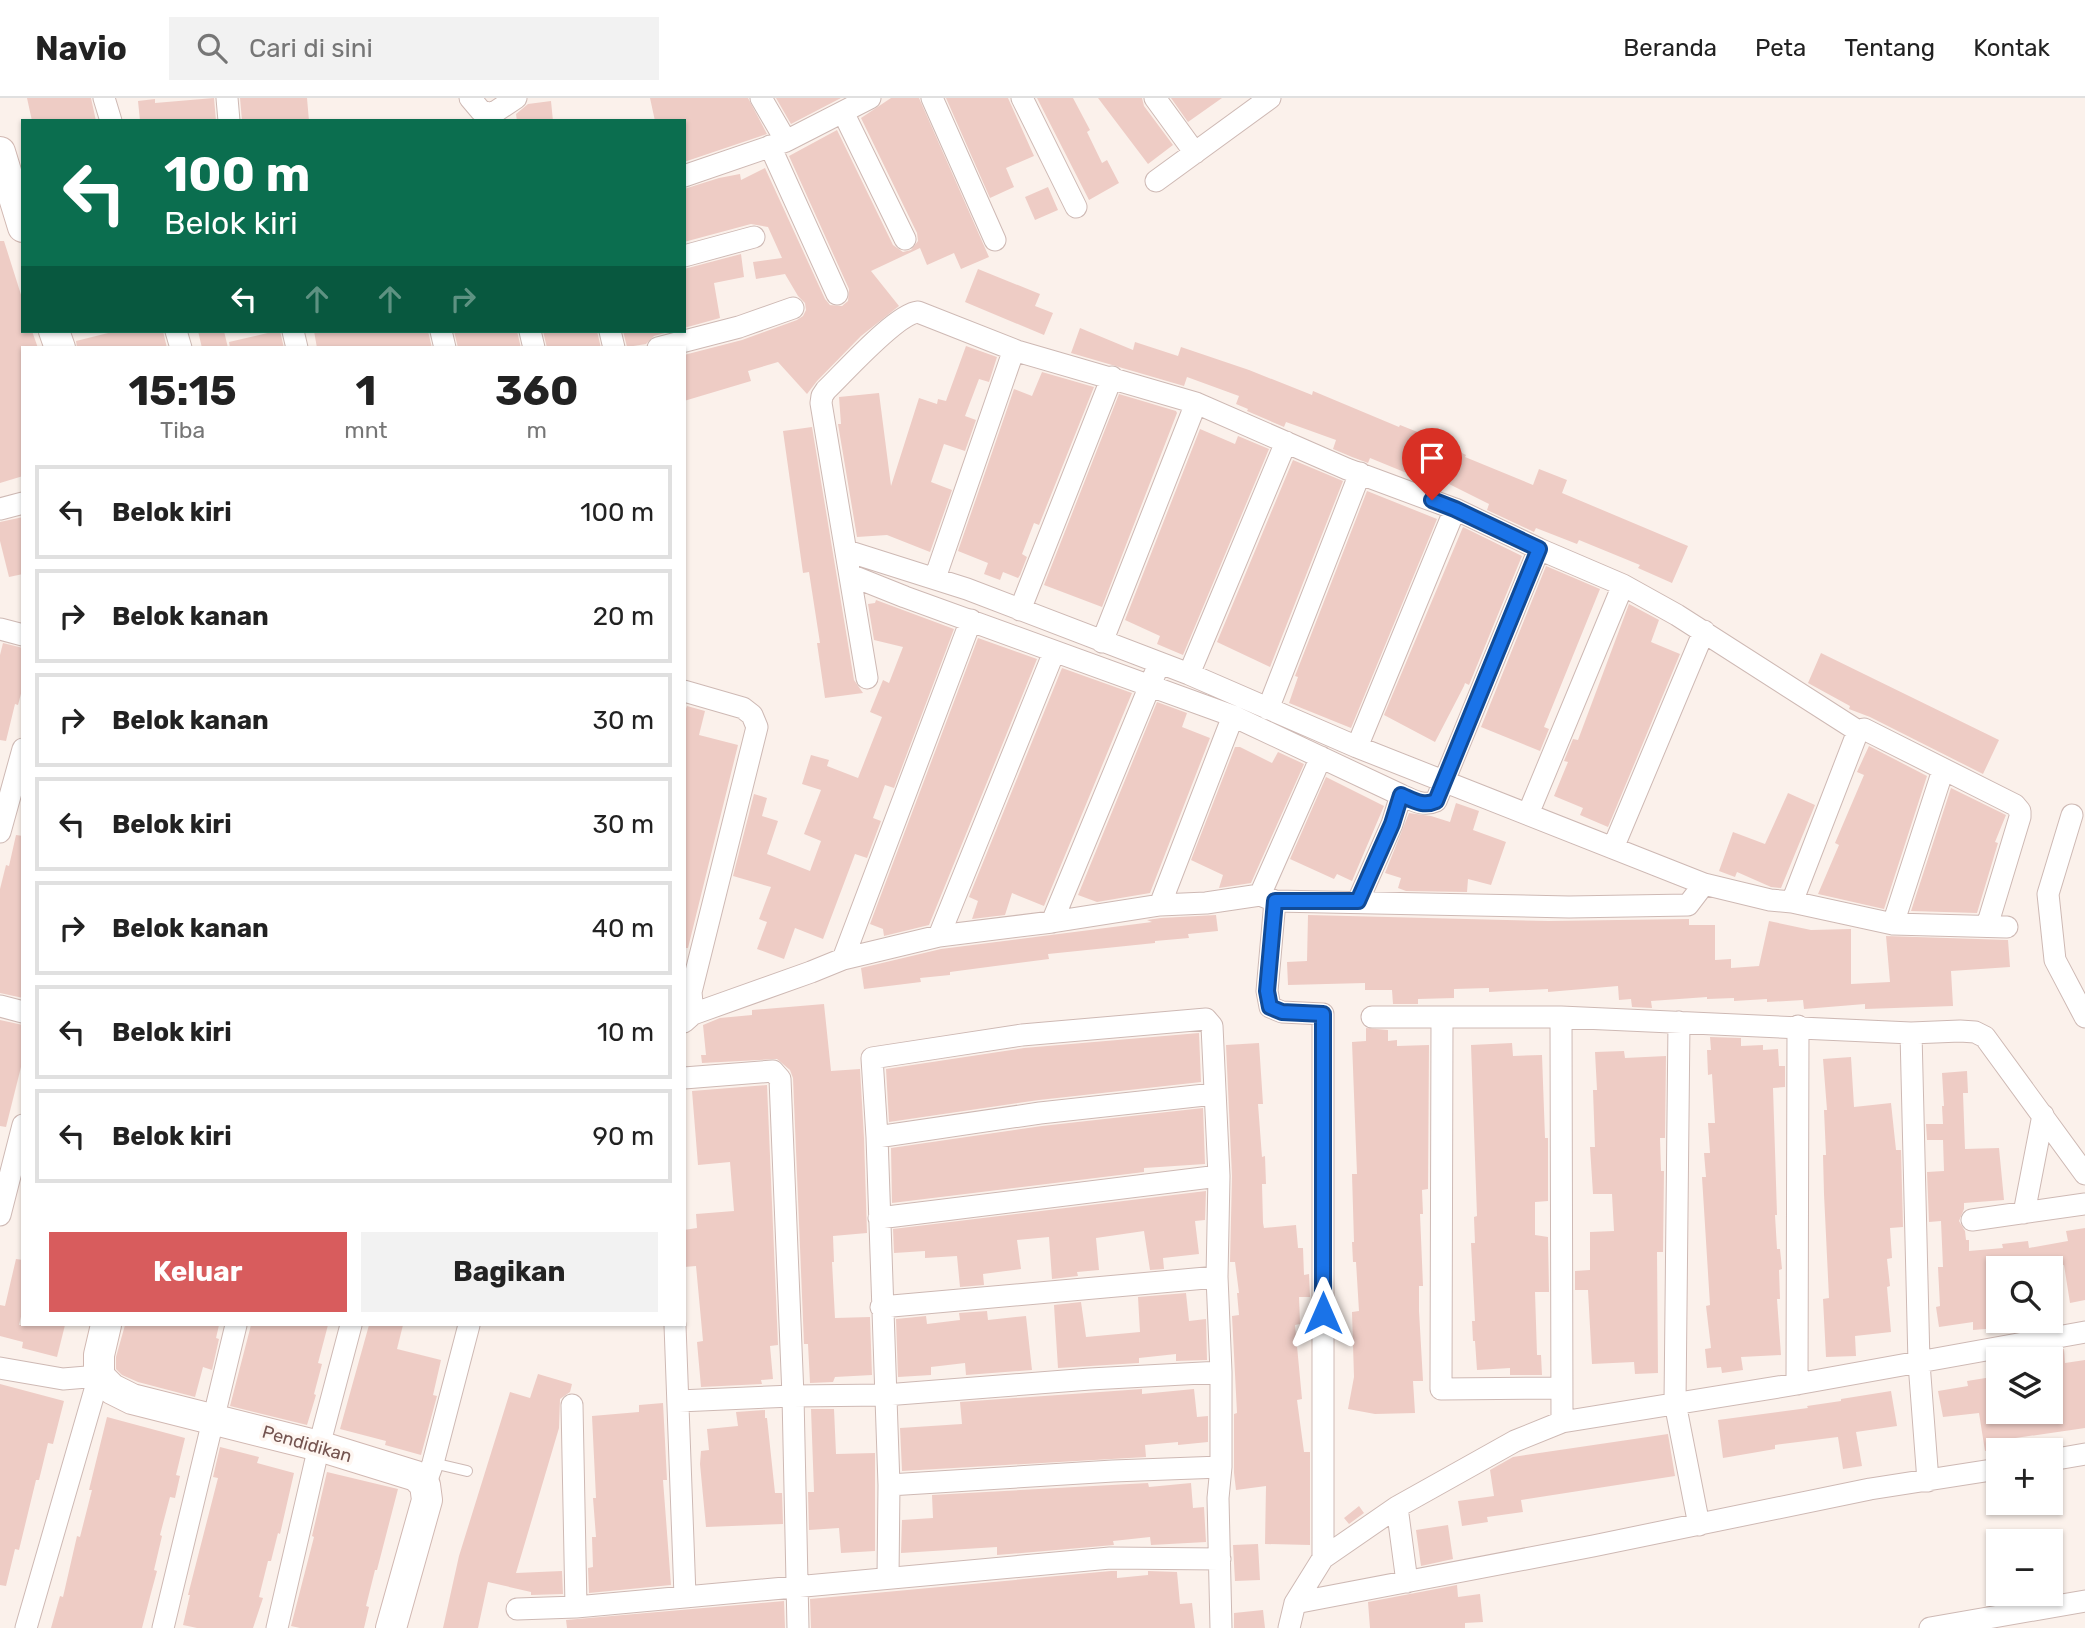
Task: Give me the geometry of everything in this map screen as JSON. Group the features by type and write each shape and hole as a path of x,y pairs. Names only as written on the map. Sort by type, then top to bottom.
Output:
{"street":[{"path":"104,98 110,119"},
{"path":"227,98 229,119"},
{"path":"470,98 481,111 493,117 516,98"},
{"path":"761,98 837,294"},
{"path":"686,175 778,144 870,98"},
{"path":"932,98 995,240"},
{"path":"1022,98 1076,207"},
{"path":"1155,98 1195,153"},
{"path":"1156,181 1270,98"},
{"path":"843,111 905,239"},
{"path":"0,152 21,220"},
{"path":"686,255 754,237"},
{"path":"666,346 739,327 793,308"},
{"path":"847,551 935,578 1189,674 1357,747 1704,884 1770,900 1792,902 1893,924 1997,927 2020,811 2015,805 1864,729 1858,730 1704,631 1623,584 1539,549 1455,509 1360,473 1195,403 1017,351 914,313 894,325 826,390 821,403 867,678"},
{"path":"935,578 1012,355 1017,351"},
{"path":"1020,610 1112,377"},
{"path":"1102,642 1195,403"},
{"path":"1189,674 1286,442"},
{"path":"1268,709 1360,473"},
{"path":"0,509 21,504"},
{"path":"1357,747 1455,509"},
{"path":"850,575 1233,716 1401,795 1429,804 1436,801 1539,549"},
{"path":"1528,814 1623,584"},
{"path":"843,959 971,621"},
{"path":"0,629 21,634"},
{"path":"1613,848 1704,631"},
{"path":"939,936 1055,652"},
{"path":"1052,922 1159,663"},
{"path":"686,692 743,708 752,715 757,727 690,966 689,1018 843,959 939,936 1160,905 1267,898 1569,907 1688,905 1704,884"},
{"path":"1160,905 1233,716"},
{"path":"1792,902 1858,730"},
{"path":"1321,757 1267,898 1267,991 1270,1007 1282,1012 1323,1014 1323,1558"},
{"path":"0,832 17,788 21,762"},
{"path":"1893,924 1943,770"},
{"path":"1358,901 1392,824 1401,795"},
{"path":"2072,815 2048,894 2055,960 2085,1017"},
{"path":"0,1006 21,1011"},
{"path":"1372,1017 1561,1017 1911,1032 1975,1032 1984,1037 2085,1174"},
{"path":"1561,1017 1562,1422"},
{"path":"1442,1018 1441,1389 1560,1388"},
{"path":"888,1577 889,1485 872,1058 1022,1035 1206,1019 1212,1026 1213,1094 1219,1176 1217,1277 1221,1372 1221,1467 1218,1498 1221,1628"},
{"path":"1679,1022 1675,1403 1699,1525"},
{"path":"1797,1384 1798,1026"},
{"path":"1911,1032 1919,1363 1928,1481"},
{"path":"686,1078 773,1071 780,1079 799,1628"},
{"path":"877,1137 1040,1113 1213,1094"},
{"path":"2024,1213 2043,1115"},
{"path":"0,1215 21,1133"},
{"path":"880,1218 1219,1176"},
{"path":"1972,1220 2085,1204"},
{"path":"881,1307 1217,1277"},
{"path":"26,1628 99,1376 99,1355 106,1326"},
{"path":"163,1628 236,1326"},
{"path":"277,1628 319,1446 351,1326"},
{"path":"391,1628 427,1500 429,1474 469,1326"},
{"path":"675,1326 685,1596"},
{"path":"1289,1628 1295,1603 1323,1558 1396,1507 1516,1441 1562,1422 1797,1384 2085,1332"},
{"path":"0,1368 63,1379 99,1376"},
{"path":"679,1401 885,1395 1221,1372"},
{"name":"Pendidikan","path":"99,1376 112,1389 132,1399 319,1446 416,1476 429,1474"},
{"path":"572,1405 576,1607"},
{"path":"2063,1458 2085,1454"},
{"path":"889,1485 1221,1467"},
{"path":"1295,1603 1870,1489 1986,1471"},
{"path":"1396,1507 1407,1582"},
{"path":"517,1609 576,1607 1110,1558 1220,1559"},
{"path":"1930,1628 2085,1601"}],"lane":[{"path":"429,1474 467,1471"}],"building":[{"path":"27,98 91,98 96,119 32,119"},
{"path":"214,98 216,119 140,119 138,101 155,99 155,103"},
{"path":"240,98 307,98 309,119 242,119"},
{"path":"650,98 748,98 767,134 686,161 686,119 655,119"},
{"path":"776,98 841,98 791,124"},
{"path":"891,98 919,98 989,257 961,269 954,253 927,265 920,248 871,271 899,306 861,336 807,394 778,362 748,371 751,381 686,400 686,354 742,340 797,320 806,310 805,303 785,274 756,279 753,262 782,258 768,227 751,224 686,241 686,188 740,174 741,180 765,168 825,299 830,305 842,306 848,301 849,289 789,156 837,130 893,245 903,252 911,250 918,241 917,233 861,118"},
{"path":"946,98 1008,98 1034,156 1006,168 1014,187 990,198"},
{"path":"1037,98 1073,98 1090,130 1087,132 1102,163 1107,160 1119,183 1089,200"},
{"path":"1098,98 1142,98 1144,106 1173,145 1148,164"},
{"path":"1171,98 1222,98 1188,122"},
{"path":"551,101 553,119 517,119 516,114 528,104"},
{"path":"1048,187 1058,210 1035,220 1025,197"},
{"path":"0,241 4,241 21,295 21,333 33,333 37,346 21,346 21,477 0,483"},
{"path":"741,254 744,277 714,283 720,318 686,327 686,268"},
{"path":"978,269 1040,294 1035,306 1053,313 1044,335 965,302"},
{"path":"1080,328 1133,350 1135,342 1178,356 1181,347 1312,395 1313,391 1430,437 1466,455 1465,457 1533,485 1539,469 1567,480 1562,493 1688,546 1672,583 1638,568 1640,565 1579,540 1577,544 1536,528 1534,532 1487,510 1489,504 1417,468 1414,476 1370,458 1368,463 1333,449 1336,440 1286,422 1284,427 1247,411 1248,409 1236,404 1239,396 1187,377 1184,386 1071,353"},
{"path":"108,333 163,333 167,346 77,346 76,341"},
{"path":"198,333 224,333 228,346 202,346"},
{"path":"267,333 280,333 284,346 230,346 229,342"},
{"path":"314,333 428,333 432,346 317,346"},
{"path":"454,333 517,333 521,346 458,346"},
{"path":"543,333 597,333 601,346 547,346"},
{"path":"624,333 664,333 654,336 646,344 627,346"},
{"path":"966,346 997,357 989,382 979,379 965,416 976,420 965,451 944,444 931,482 952,490 930,552 887,535 857,537 838,424 841,424 839,397 879,393 891,486 919,398 937,404 938,399 946,401"},
{"path":"1042,372 1094,387 1039,525 1034,523 1022,554 1027,557 1020,575 1018,578 1003,572 1000,580 984,574 988,563 958,551 1014,389 1032,396"},
{"path":"1119,394 1177,413 1102,607 1044,585"},
{"path":"812,427 854,680 863,693 825,698 809,572 803,573 783,431"},
{"path":"1200,429 1235,444 1238,436 1269,449 1183,655 1157,644 1160,636 1125,620"},
{"path":"1293,460 1343,481 1270,667 1217,642"},
{"path":"1367,491 1437,519 1351,728 1289,703 1298,677 1295,676"},
{"path":"21,517 21,574 9,577 0,541 0,522"},
{"path":"1463,527 1522,556 1469,685 1465,683 1435,742 1384,715"},
{"path":"1546,566 1600,589 1544,727 1549,729 1540,751 1481,727"},
{"path":"876,600 954,629 894,788 885,785 873,818 881,821 867,858 855,854 823,939 795,928 784,959 757,949 767,922 759,919 771,887 733,876 754,794 767,798 762,816 778,821 767,854 810,871 821,841 804,834 821,790 802,784 811,755 829,760 827,766 858,778 882,717 870,712 883,680 889,683 903,647 874,640 868,604 875,603"},
{"path":"1629,604 1659,620 1651,642 1680,654 1608,827 1580,815 1583,808 1554,796 1568,762 1564,761 1573,739 1578,740"},
{"path":"978,638 1037,659 929,925 884,936 883,929 870,924"},
{"path":"3,643 21,648 21,694 18,705 15,704 6,741 0,740 0,655"},
{"path":"1821,653 1999,740 1983,774 1849,709 1850,706 1808,683"},
{"path":"1062,668 1132,693 1044,906 1012,893 1005,915 972,919 978,901 969,897"},
{"path":"1157,702 1187,713 1182,727 1210,738 1150,893 1097,902 1078,895"},
{"path":"687,706 705,711 699,735 738,745 688,948 686,948"},
{"path":"1869,746 1927,776 1884,909 1818,894 1839,845 1835,843 1864,775 1857,772"},
{"path":"1235,747 1272,763 1278,752 1304,764 1251,883 1219,888 1223,875 1191,860"},
{"path":"1326,777 1384,806 1352,881 1337,874 1334,879 1290,859"},
{"path":"1951,788 2006,815 1995,842 1998,843 1977,913 1911,911"},
{"path":"1788,793 1815,805 1781,888 1771,887 1737,872 1735,877 1719,871 1733,832 1765,844"},
{"path":"1456,803 1479,811 1473,830 1506,842 1491,885 1468,879 1467,892 1406,891 1398,888 1401,878 1385,873 1409,813 1450,822"},
{"path":"16,835 21,836 21,998 0,993 0,889 6,865 9,866"},
{"path":"1216,915 1218,931 1188,934 1189,938 1048,954 1049,959 950,972 950,975 920,978 921,982 864,989 861,968 941,949 1152,922 1147,920 1161,918"},
{"path":"1308,915 1548,921 1689,919 1689,925 1715,925 1715,960 1731,959 1731,968 1759,966 1769,921 1811,930 1851,929 1851,984 1890,982 1886,936 2008,940 2010,967 1951,971 1953,1006 1865,1009 1865,1004 1804,1009 1803,1000 1734,1001 1734,998 1707,997 1651,1001 1652,1008 1632,1007 1631,999 1619,1000 1618,986 1548,992 1548,989 1489,992 1489,988 1454,989 1454,998 1418,999 1418,1004 1393,1004 1392,990 1365,990 1365,983 1288,985 1287,962 1307,961"},
{"path":"824,1004 831,1071 860,1069 864,1138 867,1233 833,1236 835,1318 870,1317 872,1375 835,1377 833,1382 810,1383 808,1344 804,1344 793,1078 790,1070 777,1059 702,1063 701,1055 706,1055 703,1025 720,1018 752,1015 752,1010"},
{"path":"0,1020 21,1025 21,1067 6,1127 0,1126"},
{"path":"1366,1028 1388,1030 1388,1041 1397,1040 1397,1046 1429,1045 1428,1189 1422,1190 1423,1214 1420,1214 1423,1286 1419,1286 1419,1311 1423,1381 1413,1381 1415,1413 1375,1414 1348,1409 1354,1377 1352,1312 1359,1311 1352,1242 1352,1174 1357,1174 1352,1042 1366,1041"},
{"path":"1199,1033 1201,1082 1039,1100 889,1122 886,1069 1024,1048"},
{"path":"1710,1037 1741,1038 1741,1046 1763,1045 1763,1050 1778,1049 1779,1066 1785,1066 1785,1087 1773,1088 1775,1215 1777,1249 1780,1249 1782,1269 1779,1270 1780,1299 1777,1299 1781,1355 1741,1357 1743,1370 1722,1373 1721,1367 1707,1368 1705,1349 1711,1348 1706,1306 1710,1305 1702,1177 1706,1177 1704,1153 1710,1153 1708,1123 1715,1123 1712,1074 1708,1075 1707,1050 1711,1050"},
{"path":"1259,1043 1263,1104 1258,1104 1266,1184 1262,1184 1264,1228 1296,1225 1298,1248 1303,1248 1304,1275 1309,1274 1310,1297 1299,1297 1300,1324 1295,1325 1302,1399 1297,1400 1304,1452 1310,1452 1310,1545 1265,1544 1266,1486 1236,1490 1234,1473 1234,1414 1237,1413 1232,1316 1239,1315 1239,1293 1235,1262 1230,1262 1232,1176 1226,1045"},
{"path":"1512,1043 1513,1056 1542,1055 1545,1138 1548,1138 1548,1201 1535,1202 1535,1235 1548,1237 1549,1292 1535,1292 1537,1355 1541,1355 1542,1375 1510,1375 1510,1368 1477,1370 1473,1341 1472,1321 1475,1321 1471,1243 1475,1243 1474,1217 1477,1216 1471,1045"},
{"path":"1624,1051 1625,1058 1666,1056 1665,1138 1660,1138 1661,1171 1664,1171 1663,1252 1657,1252 1658,1373 1635,1374 1634,1362 1592,1364 1588,1290 1575,1290 1575,1271 1590,1270 1590,1232 1614,1231 1612,1194 1593,1194 1590,1147 1595,1147 1595,1052"},
{"path":"1851,1057 1854,1107 1891,1103 1896,1150 1901,1150 1903,1227 1890,1228 1892,1258 1887,1259 1890,1286 1887,1287 1891,1332 1855,1336 1856,1356 1826,1357 1823,1299 1829,1298 1823,1155 1826,1155 1824,1110 1827,1110 1823,1059"},
{"path":"1967,1071 1968,1093 1963,1093 1965,1149 1999,1148 2004,1200 1964,1203 1959,1221 1965,1231 1966,1240 1969,1240 1969,1251 2003,1248 2002,1244 2028,1241 2029,1248 2068,1241 2066,1231 2085,1228 2085,1300 2070,1303 2063,1256 1986,1256 1986,1329 1973,1330 1973,1322 1939,1327 1936,1307 1940,1306 1938,1267 1943,1267 1941,1221 1929,1222 1927,1172 1944,1171 1943,1140 1927,1140 1926,1124 1943,1124 1942,1073"},
{"path":"767,1085 778,1345 770,1346 773,1379 761,1380 762,1384 701,1387 697,1342 703,1341 696,1266 686,1267 686,1230 697,1228 696,1214 734,1211 730,1162 698,1165 692,1091"},
{"path":"1203,1108 1205,1164 1144,1168 1144,1172 892,1203 891,1148 1042,1126"},
{"path":"1206,1191 1205,1220 1195,1221 1199,1254 1163,1258 1164,1269 1150,1270 1144,1231 1096,1238 1099,1270 1077,1272 1078,1276 1052,1279 1049,1237 1017,1240 1021,1269 983,1274 984,1285 960,1287 957,1256 925,1258 925,1251 894,1253 893,1229"},
{"path":"16,1259 21,1260 19,1325 65,1326 57,1357 22,1348 23,1342 0,1336 0,1305 5,1306"},
{"path":"1186,1293 1189,1321 1206,1319 1207,1360 1176,1361 1176,1354 1139,1358 1139,1363 1058,1368 1054,1305 1081,1302 1086,1337 1140,1332 1138,1297"},
{"path":"987,1311 988,1320 1026,1316 1032,1370 966,1375 965,1363 931,1367 931,1375 898,1377 896,1319 926,1316 927,1324 960,1320 959,1313"},
{"path":"125,1326 219,1326 216,1338 219,1339 212,1370 203,1367 195,1397 122,1375 116,1369 116,1357"},
{"path":"251,1326 328,1326 318,1363 322,1364 314,1394 316,1395 307,1425 230,1406"},
{"path":"369,1326 403,1326 397,1349 441,1360 433,1395 437,1396 421,1455 385,1445 386,1441 340,1429"},
{"path":"2063,1349 2065,1363 2085,1360 2085,1428 2016,1438 1986,1438 1985,1451 1979,1413 1943,1417 1938,1391 1968,1386 1967,1381 1986,1378 1986,1424 2063,1424"},
{"path":"538,1374 572,1384 570,1392 560,1399 559,1428 516,1573 562,1571 563,1594 531,1595 531,1592 488,1582 478,1628 443,1628 459,1556 510,1392 530,1398"},
{"path":"0,1384 64,1401 53,1444 48,1443 39,1480 36,1480 19,1550 15,1549 6,1586 0,1585"},
{"path":"1142,1389 1142,1394 1194,1389 1197,1417 1208,1416 1208,1442 1145,1445 1146,1457 902,1471 900,1428 962,1424 960,1402"},
{"path":"1891,1391 1897,1426 1856,1432 1862,1466 1843,1469 1838,1437 1775,1445 1775,1449 1723,1458 1718,1420 1808,1408 1807,1406"},
{"path":"663,1403 667,1480 663,1480 671,1585 589,1593 588,1568 593,1567 592,1537 596,1537 592,1416 639,1412 639,1405"},
{"path":"811,1409 834,1409 836,1454 875,1453 875,1551 841,1553 839,1528 809,1530 808,1492 814,1492"},
{"path":"765,1410 775,1493 782,1493 783,1524 706,1527 700,1464 701,1451 709,1450 707,1429 738,1426 736,1412"},
{"path":"107,1417 185,1438 176,1475 180,1476 175,1498 170,1497 160,1535 162,1536 154,1570 157,1571 142,1628 51,1628 60,1596 63,1597 77,1536 80,1537"},
{"path":"1668,1434 1675,1476 1521,1500 1523,1512 1487,1517 1488,1522 1462,1526 1458,1501 1494,1496 1490,1470 1513,1457"},
{"path":"220,1447 259,1457 257,1463 294,1473 280,1534 278,1533 271,1561 268,1561 259,1597 263,1598 253,1628 197,1628 183,1625 218,1478 213,1477"},
{"path":"327,1472 398,1489 366,1606 369,1607 364,1628 291,1626 314,1537 312,1536"},
{"path":"1148,1483 1149,1487 1191,1483 1193,1508 1204,1507 1206,1542 1151,1545 1150,1537 1113,1541 1114,1545 997,1555 997,1547 901,1553 902,1520 933,1518 932,1495"},
{"path":"1359,1506 1364,1513 1349,1524 1344,1518"},
{"path":"1448,1525 1453,1559 1421,1566 1416,1530"},
{"path":"1258,1544 1260,1580 1235,1581 1233,1545"},
{"path":"1117,1571 1117,1578 1148,1575 1148,1571 1177,1572 1180,1604 1192,1603 1195,1628 811,1628 810,1599"},
{"path":"1457,1585 1458,1597 1480,1594 1483,1622 1465,1623 1465,1628 1370,1628 1368,1602"},
{"path":"784,1601 785,1628 567,1628 566,1620"},
{"path":"1263,1610 1265,1628 1234,1628 1234,1613"}],"route":[{"path":"1323,1313 1323,1014 1282,1012 1270,1007 1267,991 1275,901 1358,901 1392,824 1401,795 1421,804 1436,801 1539,549 1432,500"}]}
